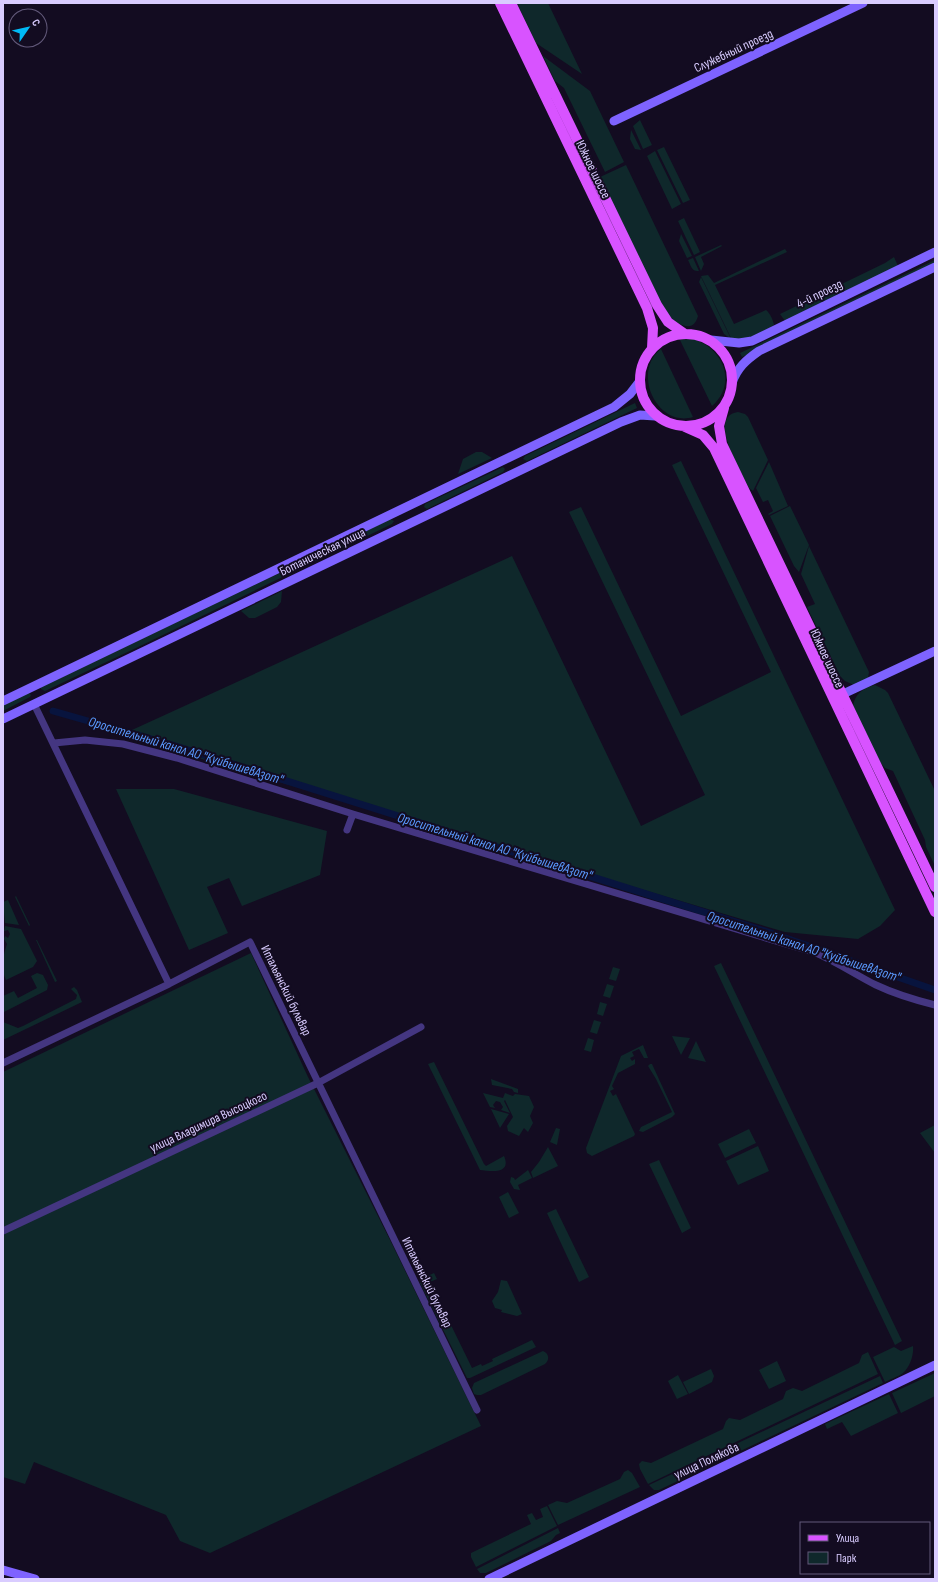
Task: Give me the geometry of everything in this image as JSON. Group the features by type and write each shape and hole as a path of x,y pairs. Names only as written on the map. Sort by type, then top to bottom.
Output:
{"main road":[{"name":"Южное шоссе","path":"500,3 647,308 653,328 652,348"},
{"name":"Южное шоссе","path":"510,3 657,306 668,322 685,334"},
{"name":"Служебный проезд","path":"614,121 863,3"},
{"name":"4-й проезд","path":"711,340 739,343 752,341 935,252"},
{"name":"4-й проезд","path":"732,383 735,373 743,363 759,351 935,267"},
{"path":"685,334 698,335 711,340 724,353 731,369 732,383 729,398 724,408 707,422 697,426 675,424 655,416 644,399 641,390 640,381 643,365 652,348 668,339 685,334"},
{"name":"Ботаническая улица","path":"3,701 614,407 630,394 640,381"},
{"name":"Южное шоссе","path":"724,408 719,426 722,444 935,887"},
{"name":"Ботаническая улица","path":"3,719 621,422 640,415 655,416"},
{"name":"Южное шоссе","path":"685,426 703,435 714,448 935,912"},
{"path":"508,458 514,473"},
{"path":"407,506 414,521"},
{"path":"843,694 935,651"},
{"path":"35,685 38,702"},
{"name":"улица Полякова","path":"489,1579 935,1365"},
{"path":"3,1570 35,1579"}],"street":[{"path":"3,1063 169,984 54,743 38,702"},
{"path":"54,743 86,740 123,744 177,758 353,814 816,952 875,985 894,993 935,1005"},
{"path":"347,830 353,814"},
{"name":"Итальянский бульвар","path":"169,984 250,942 477,1410"},
{"name":"улица Владимира Высоцкого","path":"3,1231 318,1083 421,1027"}],"green space":[{"path":"517,3 548,3 582,74 536,43"},
{"path":"543,56 590,91 624,162 605,172 564,88 555,81"},
{"path":"640,120 652,145 643,149 633,126"},
{"path":"631,130 641,150 635,149 630,139"},
{"path":"664,147 690,200 683,203 657,150"},
{"path":"655,151 681,204 672,209 647,156"},
{"path":"626,165 698,316 696,322 692,325 684,326 667,316 600,177"},
{"path":"684,218 700,252 694,255 678,221"},
{"path":"681,234 692,256 687,258 679,241"},
{"path":"721,245 722,246 701,257 704,264 701,271 695,257"},
{"path":"785,249 787,252 715,285 734,324 766,310 774,323 774,325 752,339 732,340 701,276 708,275 714,283"},
{"path":"894,257 898,266 785,321 780,314 885,263"},
{"path":"693,258 699,271 693,270 688,260"},
{"path":"935,260 935,265 742,357 740,353"},
{"path":"701,277 731,339 724,334 699,282"},
{"path":"690,338 701,342 711,349 723,366 725,376 724,386 720,397 712,406 680,340"},
{"path":"661,349 693,417 680,418 669,414 659,406 652,396 648,384 648,371 652,359"},
{"path":"635,403 637,408 527,461 523,459 525,456"},
{"path":"738,412 745,414 748,417 768,460 753,491 749,488 734,458 726,434 725,423 729,416"},
{"path":"476,452 482,452 492,458 458,474 463,459"},
{"path":"681,461 895,910 880,926 858,939 785,932 121,735 512,556 641,826 705,795 569,512 581,507 681,716 771,672 672,465"},
{"path":"769,462 788,506 769,515 768,514 773,511 768,500 763,502 756,488"},
{"path":"503,467 505,469 503,472 427,509 424,507 425,504"},
{"path":"790,506 809,545 799,572 794,566 770,516"},
{"path":"390,519 394,521 392,524 45,691 41,689 41,687"},
{"path":"809,546 869,672 868,678 854,685 845,681 840,676 807,607 815,604 801,574"},
{"path":"282,591 281,602 277,607 255,618 249,618 241,611"},
{"path":"875,685 888,693 935,791 935,866 926,847 925,840 893,771 885,768 880,762 853,706 860,692"},
{"path":"29,693 31,695 30,697 3,711 3,704"},
{"path":"116,789 174,789 327,831 320,875 242,906 229,878 207,887 228,933 189,950"},
{"path":"16,896 30,925 29,926 15,897"},
{"path":"8,900 19,925 5,923 3,902"},
{"path":"5,926 21,929 37,961 33,967 6,980 3,971 3,962 7,944 4,939 5,936 8,938 10,934 8,930 4,931"},
{"path":"36,940 57,981 55,982"},
{"path":"251,953 308,1077 481,1426 210,1553 180,1541 166,1515 34,1462 25,1484 3,1477 3,1072"},
{"path":"721,963 902,1341 895,1345 714,966"},
{"path":"613,967 620,969 616,981 609,979"},
{"path":"37,973 43,975 48,985 47,990 4,1012 3,996 14,991 18,998 37,988 31,976"},
{"path":"607,984 614,986 610,998 603,996"},
{"path":"74,987 77,990 82,1002 3,1040 3,1022 18,1028 23,1026 76,999 77,995 71,989"},
{"path":"600,1002 607,1004 603,1016 597,1014"},
{"path":"594,1020 601,1022 597,1034 590,1032"},
{"path":"672,1036 690,1038 681,1055"},
{"path":"588,1038 594,1040 591,1052 584,1050"},
{"path":"696,1041 706,1062 688,1058"},
{"path":"643,1045 648,1058 644,1058 639,1049 632,1052 634,1056 630,1058 632,1061 635,1059 635,1064 618,1073 612,1086 614,1089 610,1091 613,1096 616,1094 635,1134 634,1136 592,1156 587,1153 586,1148 621,1056"},
{"path":"434,1062 484,1164 486,1166 504,1156 506,1162 503,1169 494,1171 480,1170 428,1064"},
{"path":"652,1064 675,1114 643,1132 639,1131 641,1127 672,1112 648,1066"},
{"path":"491,1079 518,1089 518,1093 514,1092 512,1089 492,1085"},
{"path":"483,1093 503,1098 505,1093 513,1096 515,1094 529,1096 534,1107 530,1116 533,1123 528,1132 524,1128 519,1136 508,1131 507,1126 513,1117 505,1100 504,1101 510,1113 501,1110 503,1107 500,1102 496,1101 493,1105 495,1108 490,1107"},
{"path":"491,1109 509,1114 500,1128"},
{"path":"935,1125 935,1153 920,1133"},
{"path":"556,1128 560,1129 557,1145 550,1142"},
{"path":"749,1129 756,1143 725,1158 718,1144"},
{"path":"758,1146 769,1171 738,1185 726,1161"},
{"path":"548,1147 558,1166 533,1178 531,1172"},
{"path":"659,1160 691,1228 682,1233 649,1164"},
{"path":"528,1170 532,1178 518,1185 520,1190 514,1189 510,1182 511,1177 515,1180"},
{"path":"508,1192 519,1213 509,1218 499,1197"},
{"path":"556,1209 589,1277 579,1282 547,1213"},
{"path":"434,1273 437,1279 430,1282 472,1368 481,1364 482,1366 493,1361 492,1359 532,1340 536,1347 470,1378 467,1378 420,1283 423,1278"},
{"path":"501,1280 507,1281 522,1314 517,1316 501,1312 502,1310 495,1308 492,1301 498,1292"},
{"path":"913,1346 913,1353 908,1368 899,1376 885,1382 873,1357 894,1347 901,1351"},
{"path":"543,1351 547,1353 548,1357 548,1361 545,1364 481,1395 474,1394 472,1388 474,1383"},
{"path":"868,1352 878,1374 648,1484 640,1469 639,1464 642,1461 651,1463 723,1429 729,1418 740,1420 783,1399 786,1391 793,1388 802,1391 859,1363 862,1355"},
{"path":"777,1361 786,1381 769,1389 759,1370"},
{"path":"711,1369 714,1376 712,1382 689,1394 683,1382"},
{"path":"935,1373 935,1396 901,1413 892,1393"},
{"path":"678,1375 688,1394 677,1399 668,1381"},
{"path":"880,1376 883,1383 659,1490 654,1490 649,1485"},
{"path":"889,1394 898,1413 851,1436 842,1422 827,1429 825,1424"},
{"path":"628,1470 632,1473 640,1487 558,1525 548,1505 557,1501 567,1503 620,1479 624,1472"},
{"path":"547,1506 557,1526 476,1567 471,1557 471,1553 531,1524 527,1515 532,1513 536,1520 543,1517 540,1509"},
{"path":"558,1528 560,1533 551,1541 486,1573 480,1573 477,1569"}],"waterway":[{"name":"Оросительный канал АО \"КуйбышевАзот\"","path":"53,711 169,744 777,935 935,990"}]}
